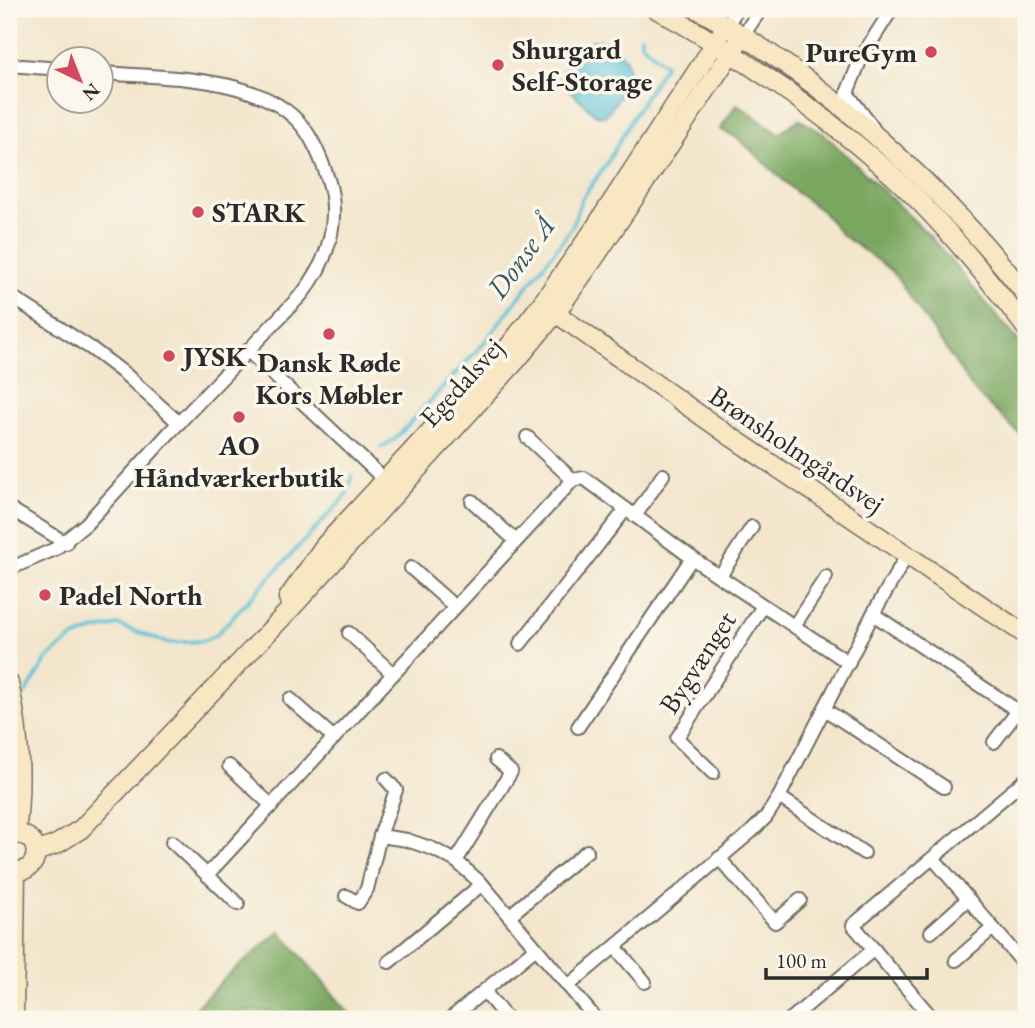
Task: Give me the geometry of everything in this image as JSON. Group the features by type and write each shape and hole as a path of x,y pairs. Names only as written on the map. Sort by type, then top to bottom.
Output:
{"street":[{"path":"656,9 732,53 823,118 893,176 977,266 1025,325"},
{"path":"696,9 743,35 880,139 968,226 1026,295"},
{"path":"727,25 737,9"},
{"path":"743,35 761,9"},
{"path":"880,139 847,93 872,38 892,9"},
{"name":"Egedalsvej","path":"261,638 324,546 391,486 516,361 592,232 727,25"},
{"name":"Egedalsvej","path":"548,308 743,35"},
{"path":"9,65 46,68"},
{"path":"9,569 66,542 86,524 302,294 312,282 326,253 332,231 334,202 326,171 315,145 302,125 278,105 253,92 224,83 116,74"},
{"path":"9,295 92,349 125,374 179,423"},
{"name":"Brønsholmgårdsvej","path":"548,308 727,435 1026,635"},
{"path":"248,351 391,486"},
{"name":"Bygvænget","path":"527,437 573,480 584,478 692,558 849,663"},
{"path":"520,644 663,475"},
{"path":"207,875 573,480"},
{"name":"Egedalsvej","path":"36,852 81,830 317,580 391,486"},
{"path":"472,501 516,541"},
{"path":"9,508 66,542"},
{"name":"Bygvænget","path":"720,576 752,527"},
{"path":"568,986 758,824 779,797 873,614 907,555"},
{"path":"578,727 692,558"},
{"path":"411,568 455,607"},
{"path":"794,626 826,578"},
{"name":"Bygvænget","path":"713,772 677,738 763,606"},
{"path":"873,614 1018,711 994,742"},
{"path":"349,633 393,674"},
{"path":"9,683 19,780 12,835 22,835 31,840 36,852 30,866 12,870 14,1019"},
{"path":"290,699 334,738"},
{"path":"824,709 944,787"},
{"path":"456,861 511,772 496,759"},
{"path":"229,766 272,806"},
{"path":"346,896 358,903 367,889 380,836 396,790 386,779"},
{"path":"933,1019 853,925 1026,779"},
{"path":"779,797 864,853"},
{"path":"380,836 407,840 456,861 482,884 596,1019"},
{"path":"172,842 239,904"},
{"path":"509,916 587,851"},
{"path":"933,858 1024,964"},
{"path":"719,859 775,922 800,900"},
{"path":"389,962 482,884"},
{"path":"930,932 968,899"},
{"path":"956,960 993,928"},
{"path":"615,947 645,982"},
{"path":"450,1019 536,948"},
{"path":"790,1019 874,949"},
{"path":"484,991 507,1019"}],"green space":[{"path":"737,104 779,134 799,119 824,134 928,234 1026,350 1026,440 976,393 892,271 841,234 822,211 797,193 738,138 720,129"},
{"path":"280,931 354,1019 290,1019 262,1010 242,1011 228,1019 184,1019 227,976"},
{"path":"262,1010 290,1019 228,1019 242,1011"}],"water":[{"path":"599,40 622,55 628,74 621,95 605,116 596,115 561,82 563,71 591,41"}],"waterway":[{"name":"Donse Å","path":"380,448 395,439 484,343 572,227 581,200 607,163 665,65 641,43 641,36"},
{"name":"Donse Å","path":"25,694 48,658 71,639 89,632 118,625 167,643 203,641 216,635 346,496 352,476"}],"place":[{"name":"PureGym","path":"931,52"},
{"name":"Shurgard Self-Storage","path":"498,65"},
{"name":"STARK","path":"198,212"},
{"name":"Dansk Røde Kors Møbler","path":"329,334"},
{"name":"JYSK","path":"169,356"},
{"name":"AO Håndværkerbutik","path":"239,417"},
{"name":"Padel North","path":"45,595"}]}
